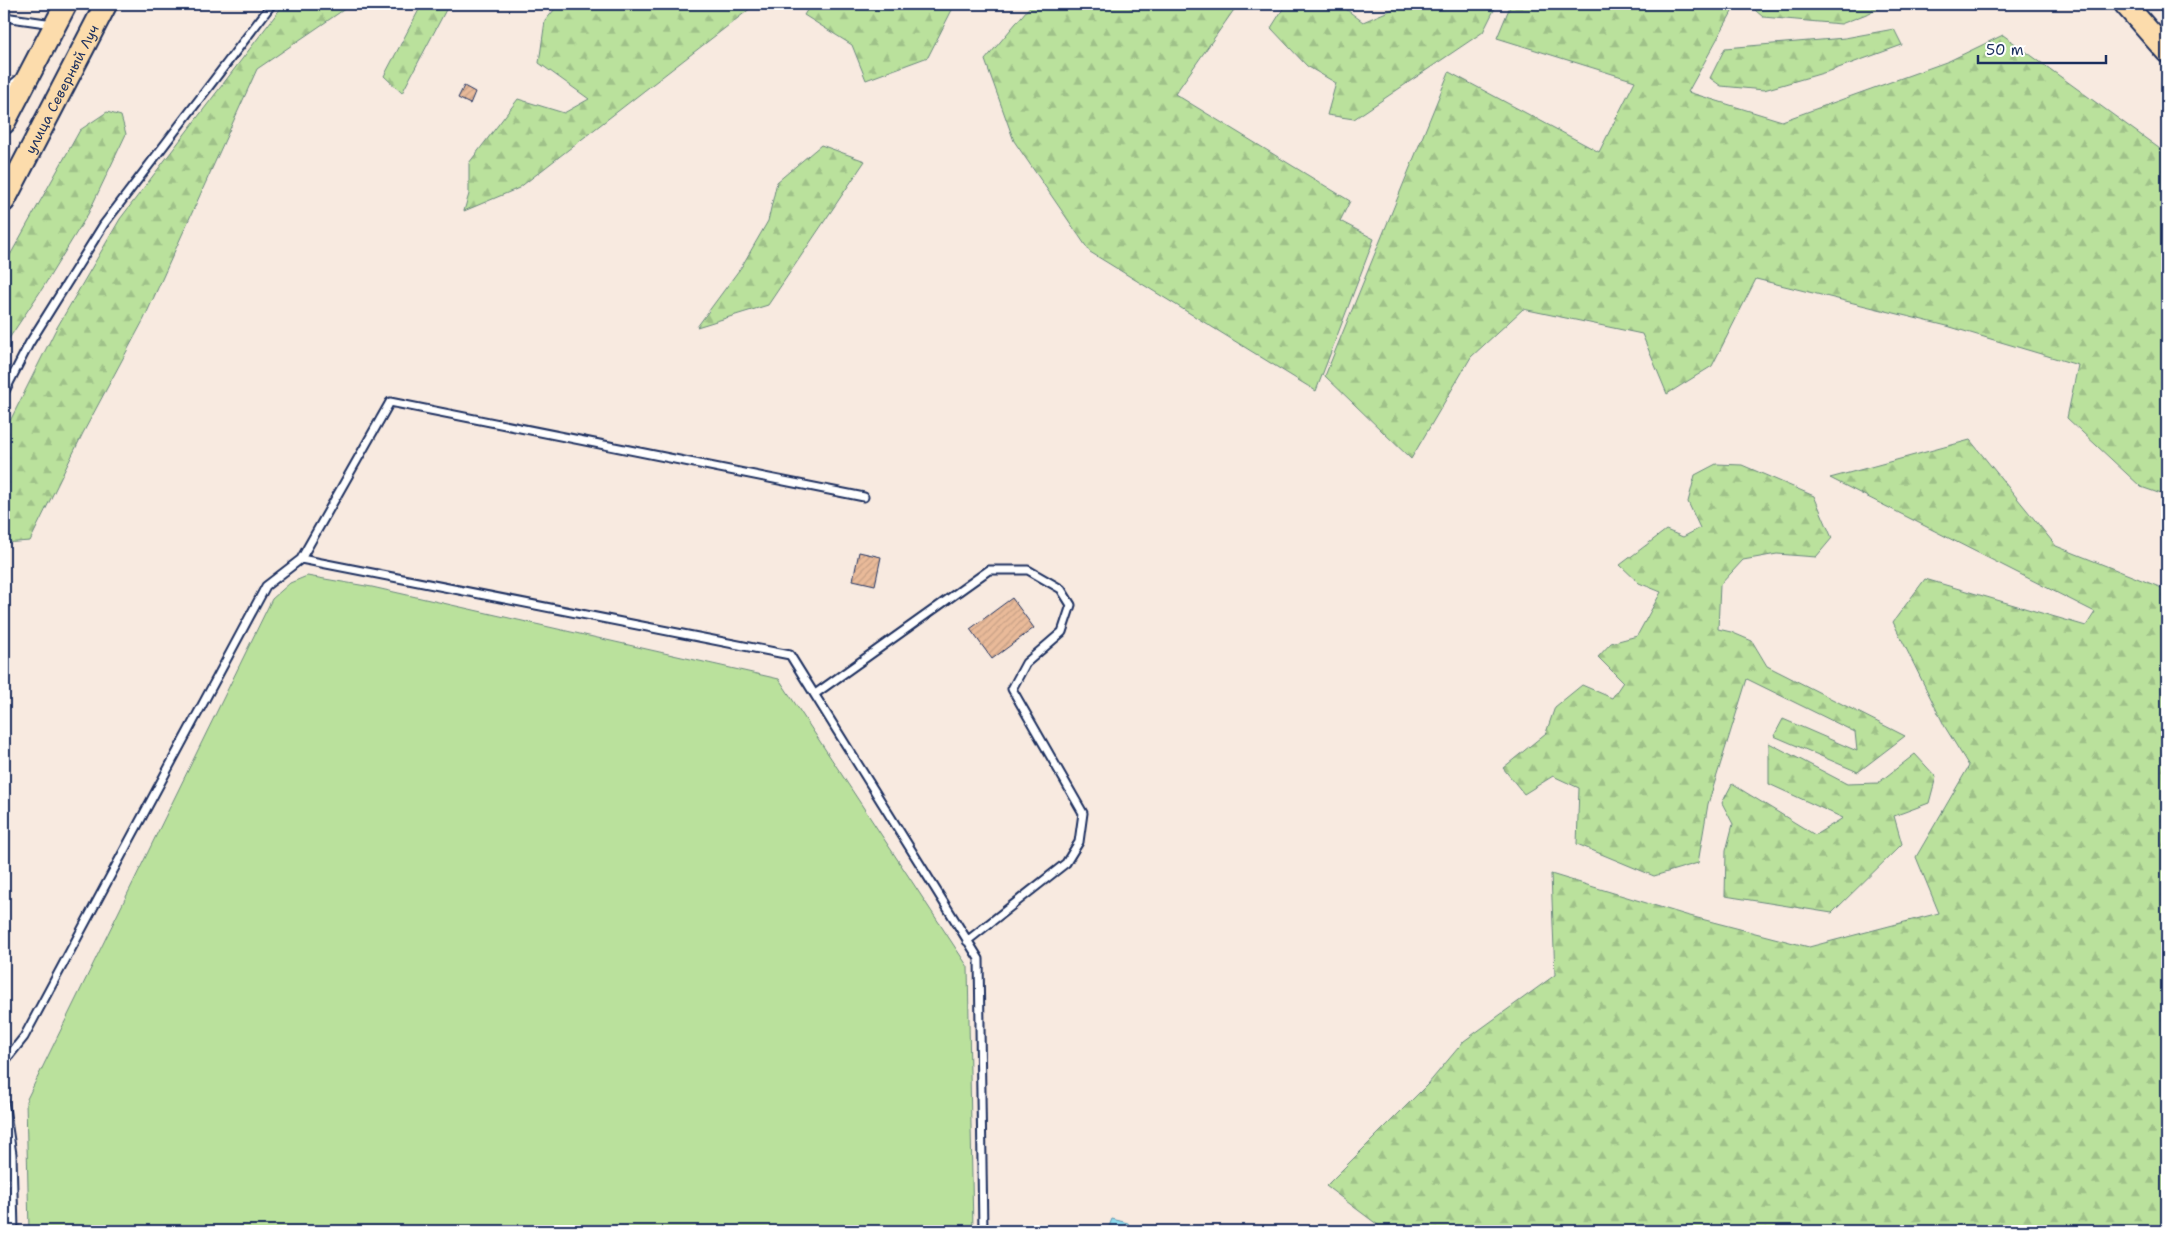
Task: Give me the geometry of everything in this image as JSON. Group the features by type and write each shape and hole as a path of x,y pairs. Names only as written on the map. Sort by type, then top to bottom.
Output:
{"main road":[{"path":"4,123 66,4"},
{"name":"улица Северный Луч","path":"4,201 106,4"},
{"path":"2125,4 2167,52"}],"lane":[{"path":"4,393 29,344 104,224 272,4"},
{"path":"4,17 56,24"},
{"path":"4,91 33,67"},
{"path":"4,1062 24,1037 266,586 301,559 390,402 864,497"},
{"path":"301,559 790,655 979,960 983,1231"},
{"path":"815,694 989,570 1028,570 1061,589 1070,605 1062,632 1026,662 1012,689 1084,813 1079,842 1066,863 967,941"},
{"path":"4,1101 12,1154 14,1231"}],"green space":[{"path":"284,4 352,4 257,69 144,319 83,433 30,541 4,543 4,433 55,331 120,219"},
{"path":"422,4 449,4 402,93 384,76"},
{"path":"559,4 756,4 519,188 464,211 469,194 469,163 518,99 564,113 589,99 539,63 545,21"},
{"path":"811,4 866,4 877,9 879,4 955,4 928,57 866,80 852,45 804,15"},
{"path":"1032,4 1238,4 1175,94 1350,201 1340,221 1374,239 1316,391 1090,252 1014,141 985,60"},
{"path":"1286,4 1339,4 1363,22 1405,4 1497,4 1483,32 1354,119 1327,115 1336,83 1307,66 1271,28"},
{"path":"1511,4 1721,4 1733,10 1688,92 1782,121 1949,61 2003,35 2167,154 2167,496 2141,487 2067,418 2078,365 1947,326 1756,279 1712,366 1667,394 1642,334 1523,309 1471,357 1411,459 1325,376 1449,72 1599,152 1635,81 1497,38"},
{"path":"1748,4 1888,4 1841,24 1763,17"},
{"path":"1894,29 1902,45 1830,71 1764,90 1721,86 1710,78 1725,48 1845,38"},
{"path":"107,112 121,116 126,134 88,214 4,346 4,266 80,130"},
{"path":"821,145 865,161 768,305 697,327 742,266 768,221 777,182"},
{"path":"1970,440 2056,546 2167,590 2167,1231 1686,1231 1686,1228 1681,1231 1386,1231 1326,1186 1428,1084 1464,1041 1555,975 1551,874 1686,915 1809,947 1939,913 1916,857 1969,766 1945,727 1893,622 1925,579 2086,626 2095,612 1830,478"},
{"path":"1716,464 1742,465 1814,496 1832,538 1816,557 1777,554 1743,560 1720,585 1718,629 1752,641 1767,666 1905,736 1858,772 1774,736 1783,719 1857,751 1855,732 1747,679 1708,804 1698,863 1654,876 1577,844 1579,788 1553,776 1524,794 1503,768 1546,733 1555,707 1582,685 1612,698 1623,682 1598,657 1611,643 1637,636 1661,592 1639,583 1620,565 1666,530 1683,537 1700,528 1688,502 1695,475"},
{"path":"307,576 372,587 779,679 968,967 973,1231 29,1231 26,1101 272,599 290,583"},
{"path":"1769,743 1847,784 1878,783 1915,754 1936,777 1929,803 1894,816 1902,844 1832,913 1725,896 1726,851 1733,824 1722,803 1732,784 1815,835 1843,818 1769,784"}],"water":[{"path":"1112,1219 1128,1223 1132,1231 1107,1231"}],"building":[{"path":"464,86 475,92 470,104 458,98"},
{"path":"859,552 881,557 875,585 853,580"},
{"path":"1012,598 1034,628 992,659 970,629"}]}
